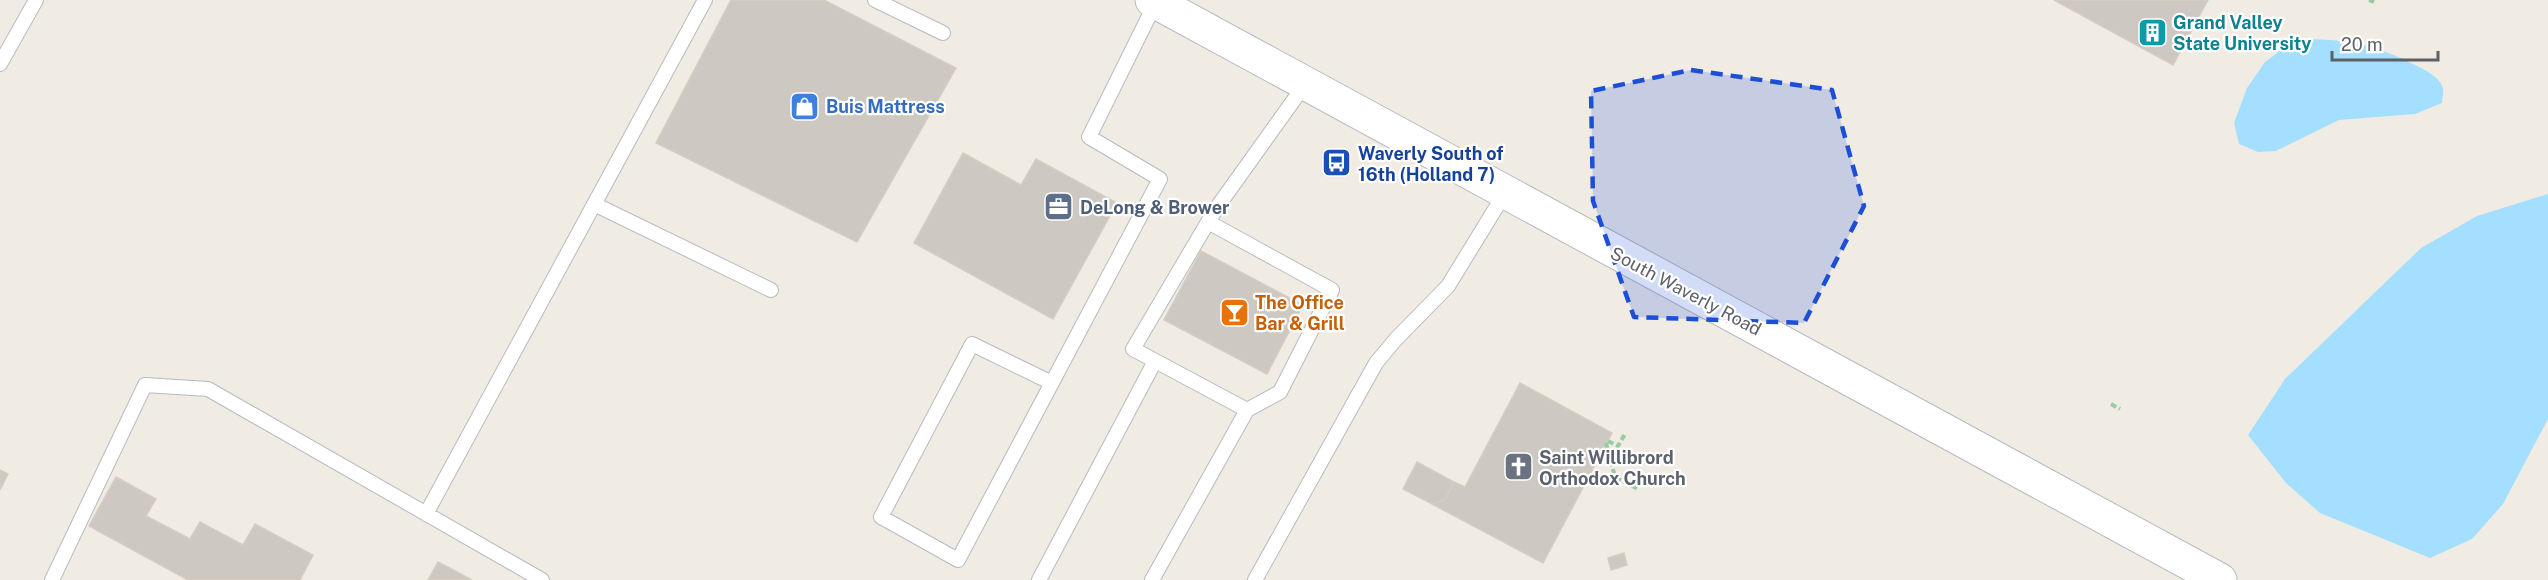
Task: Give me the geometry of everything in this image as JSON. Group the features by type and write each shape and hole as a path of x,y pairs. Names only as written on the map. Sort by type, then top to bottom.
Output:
{"main road":[{"name":"South Waverly Road","path":"1154,1 2220,580"}],"lane":[{"path":"0,64 36,0"},
{"path":"426,514 705,0"},
{"path":"875,0 943,33"},
{"path":"1052,382 972,344 881,517 958,560 1160,179 1089,137 1154,1"},
{"path":"1247,410 1133,350 1208,222 1306,83"},
{"path":"1256,580 1377,363 1396,339 1448,286 1505,193"},
{"path":"594,204 771,290"},
{"path":"1152,580 1247,410 1280,392 1332,290 1208,222"},
{"path":"1038,580 1155,361"},
{"path":"52,580 145,386 208,389 542,580"}],"path":[{"path":"2110,404 2120,409"},
{"path":"1625,434 1618,446 1607,442 1615,477 1638,489"}],"highlighted area":[{"path":"1691,70 1832,90 1864,206 1804,323 1634,317 1593,201 1591,91"}],"water":[{"path":"2296,39 2343,41 2371,47 2400,58 2427,71 2438,80 2443,88 2442,103 2415,114 2339,120 2276,151 2258,152 2239,144 2234,123 2247,88 2265,62"},
{"path":"2548,194 2548,419 2503,504 2472,539 2430,558 2320,513 2286,483 2248,435 2285,379 2421,248 2477,216"}],"building":[{"name":"Buis Mattress","path":"731,0 824,0 956,68 857,242 656,143"},
{"name":"Grand Valley State University","path":"2054,0 2208,0 2173,65"},
{"path":"963,153 1021,185 1036,159 1117,203 1053,319 914,243"},
{"name":"The Office Bar & Grill","path":"1201,251 1303,305 1267,374 1164,320"},
{"path":"1520,383 1612,433 1543,563 1432,504 1445,500 1454,482 1465,487"},
{"path":"1417,462 1454,482 1445,500 1432,504 1403,489"},
{"path":"0,470 8,474 0,490"},
{"path":"116,477 156,499 146,516 190,539 200,522 243,545 255,524 313,555 300,580 188,580 89,526"},
{"path":"1624,553 1627,565 1611,570 1608,558"},
{"path":"438,562 472,580 428,580"}],"place":[{"name":"Grand Valley State University","path":"2152,32"},
{"name":"Buis Mattress","path":"805,106"},
{"name":"Waverly South of 16th (Holland 7)","path":"1337,163"},
{"name":"DeLong & Brower","path":"1059,207"},
{"name":"The Office Bar & Grill","path":"1234,312"},
{"name":"Saint Willibrord Orthodox Church","path":"1518,467"}]}
